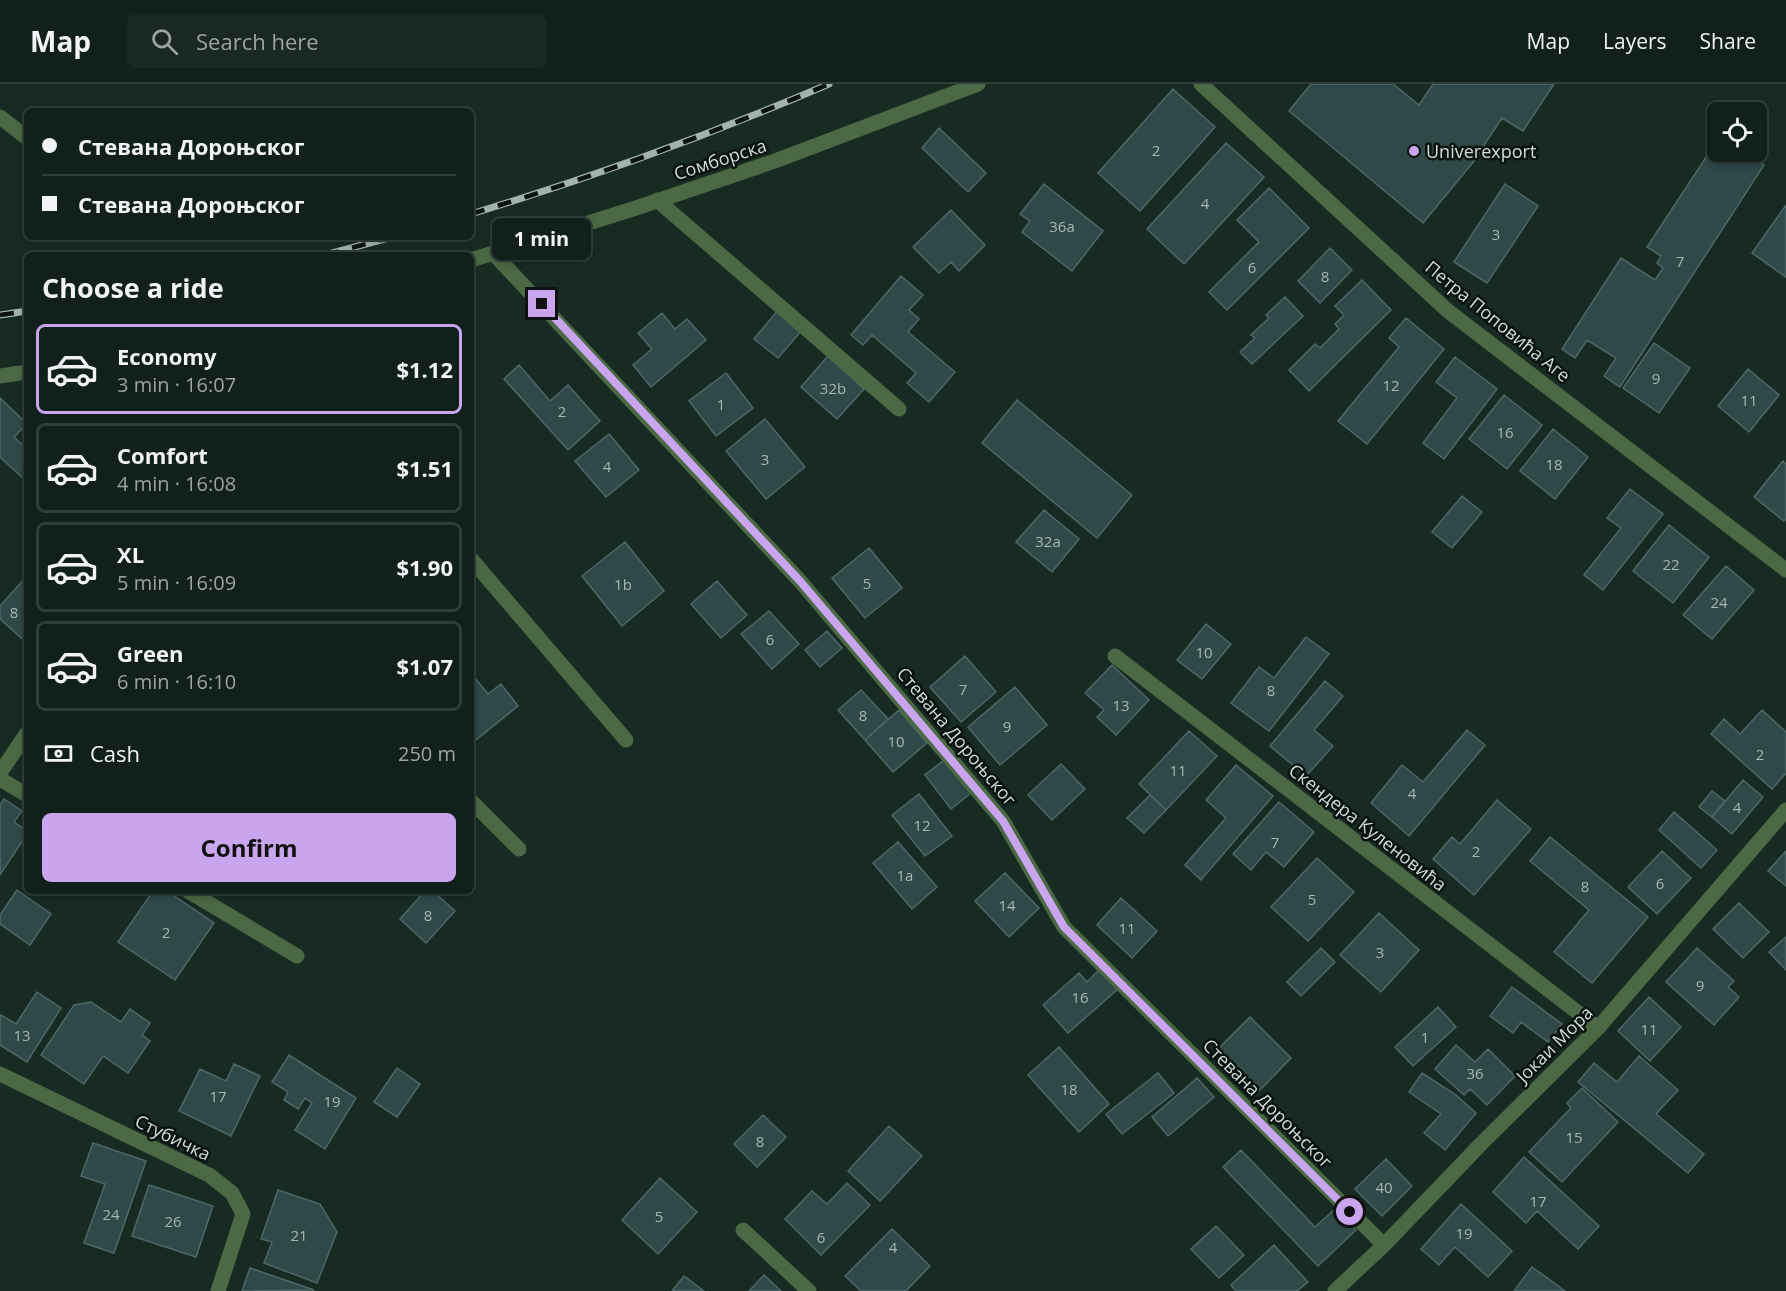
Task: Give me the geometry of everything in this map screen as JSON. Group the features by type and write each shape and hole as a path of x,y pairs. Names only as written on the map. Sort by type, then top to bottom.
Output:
{"street":[{"name":"Сомборска","path":"474,259 776,161 978,84"},
{"name":"Петра Поповића Аге","path":"1201,84 1448,310 1786,570"},
{"path":"0,117 24,136"},
{"path":"657,200 900,409"},
{"name":"Стевана Дороњског","path":"493,253 800,581 1003,821 1064,927 1384,1245"},
{"path":"0,376 24,372"},
{"path":"474,563 626,740"},
{"name":"Скендера Куленовића","path":"1115,656 1598,1028"},
{"path":"0,773 24,737"},
{"path":"0,779 24,793"},
{"path":"474,804 519,849"},
{"name":"Јокаи Мора","path":"1335,1291 1384,1245 1480,1145 1598,1028 1786,810"},
{"path":"193,894 297,956"},
{"name":"Стубичка","path":"0,1074 208,1175 232,1193 243,1214 218,1291"},
{"path":"743,1230 809,1291"}],"building":[{"path":"1311,84 1393,84 1419,105 1433,84 1554,84 1523,131 1502,118 1479,155 1423,223 1289,111"},
{"path":"1173,89 1215,127 1140,211 1098,173"},
{"path":"939,128 986,173 968,192 922,148"},
{"path":"1226,143 1264,177 1184,264 1147,229"},
{"path":"1707,156 1707,162 1759,162 1764,165 1620,387 1604,376 1616,358 1587,340 1575,358 1562,349 1621,258 1655,280 1663,268 1657,263 1661,256 1647,247"},
{"path":"1044,184 1103,231 1072,271 1022,232 1030,221 1020,214"},
{"path":"1505,184 1538,206 1487,283 1454,262"},
{"path":"1269,188 1309,228 1227,310 1209,292 1259,242 1237,220"},
{"path":"1786,205 1786,277 1752,253"},
{"path":"951,210 985,245 959,271 951,262 939,273 913,247"},
{"path":"1330,248 1352,270 1320,303 1298,281"},
{"path":"901,276 923,295 909,310 919,319 908,332 955,372 929,402 907,383 916,373 872,335 863,345 851,335"},
{"path":"1362,280 1391,310 1309,391 1289,370 1315,344 1320,348 1339,329 1335,324 1344,315 1335,306"},
{"path":"1285,297 1303,316 1252,364 1240,352 1255,338 1251,335 1269,318 1266,315"},
{"path":"778,310 802,330 778,358 754,339"},
{"path":"662,313 675,329 687,319 706,340 651,387 633,365 652,349 638,333"},
{"path":"1406,318 1444,349 1367,444 1338,421 1399,347 1389,338"},
{"path":"1654,343 1690,368 1659,413 1623,388"},
{"path":"828,356 864,389 837,419 801,387"},
{"path":"1455,357 1497,389 1444,459 1423,443 1457,398 1436,382"},
{"path":"519,365 550,401 568,385 600,421 568,450 504,379"},
{"path":"1748,369 1779,395 1749,432 1718,406"},
{"path":"726,373 753,408 716,436 689,401"},
{"path":"1504,395 1542,425 1507,469 1469,439"},
{"path":"0,398 24,421 24,427 14,437 24,446 24,479 0,457"},
{"path":"1017,400 1132,495 1097,538 982,443"},
{"path":"765,419 805,467 766,499 726,451"},
{"path":"1553,429 1588,457 1555,499 1520,471"},
{"path":"609,434 639,470 606,497 575,461"},
{"path":"1783,461 1786,464 1786,519 1784,521 1754,497"},
{"path":"1630,489 1663,514 1603,590 1584,575 1621,528 1607,518"},
{"path":"1462,496 1482,512 1452,548 1432,532"},
{"path":"1044,510 1079,539 1052,572 1016,542"},
{"path":"1669,525 1709,557 1673,603 1633,571"},
{"path":"625,542 664,591 622,626 582,576"},
{"path":"869,548 902,588 865,618 832,578"},
{"path":"1726,566 1754,590 1712,639 1683,615"},
{"path":"24,579 24,640 0,619 0,606"},
{"path":"717,581 747,615 721,638 691,604"},
{"path":"769,611 799,644 772,669 741,634"},
{"path":"1206,624 1231,644 1202,679 1177,660"},
{"path":"827,631 842,648 820,667 805,650"},
{"path":"1306,637 1329,654 1269,731 1231,703 1259,667 1274,678"},
{"path":"965,656 996,692 961,722 930,687"},
{"path":"1112,665 1149,700 1116,735 1097,717 1104,710 1085,693"},
{"path":"474,677 488,694 501,684 518,706 474,742"},
{"path":"1325,681 1343,696 1314,730 1333,746 1306,776 1270,746"},
{"path":"1015,687 1047,725 1000,765 968,727"},
{"path":"861,690 888,719 865,740 838,710"},
{"path":"899,710 927,743 893,772 865,740"},
{"path":"1762,710 1786,732 1786,773 1772,789 1711,734 1724,719 1740,734"},
{"path":"1467,730 1485,745 1409,836 1371,803 1402,765 1423,782"},
{"path":"1189,731 1217,756 1166,810 1139,784"},
{"path":"944,760 971,793 951,809 925,775"},
{"path":"1061,764 1085,789 1052,820 1028,795"},
{"path":"1236,765 1273,796 1201,880 1185,865 1226,818 1206,800"},
{"path":"1743,780 1763,797 1732,834 1712,817"},
{"path":"1712,791 1725,801 1712,817 1699,807"},
{"path":"919,794 952,836 925,856 892,815"},
{"path":"1150,795 1166,810 1144,833 1127,818"},
{"path":"4,799 22,811 14,822 24,829 24,839 0,875 0,805"},
{"path":"1497,800 1531,829 1474,895 1433,859 1452,837 1460,844"},
{"path":"1279,802 1314,832 1284,867 1266,852 1251,870 1233,854"},
{"path":"1674,812 1717,850 1701,868 1659,830"},
{"path":"1550,837 1648,917 1592,983 1554,952 1589,910 1530,861"},
{"path":"898,842 937,887 912,909 873,863"},
{"path":"1662,851 1691,878 1657,914 1628,887"},
{"path":"1786,851 1786,886 1768,871"},
{"path":"1317,858 1354,892 1308,941 1271,907"},
{"path":"1005,873 1039,908 1009,937 975,901"},
{"path":"17,890 51,914 30,945 0,924 0,915"},
{"path":"151,894 171,894 214,923 175,980 118,942"},
{"path":"422,894 436,894 455,911 426,943 400,919"},
{"path":"1121,898 1157,931 1132,958 1097,925"},
{"path":"1739,903 1769,932 1743,958 1713,929"},
{"path":"1379,913 1419,950 1381,992 1340,955"},
{"path":"1786,937 1786,970 1769,952"},
{"path":"1321,948 1335,962 1301,996 1287,982"},
{"path":"1697,948 1734,981 1728,987 1739,997 1714,1025 1666,982"},
{"path":"1100,969 1118,989 1068,1033 1043,1005 1079,973 1087,982"},
{"path":"1512,987 1562,1024 1548,1042 1521,1022 1513,1033 1490,1016"},
{"path":"37,992 61,1008 27,1062 0,1045 0,1017 1,1015 16,1024"},
{"path":"1649,997 1681,1027 1650,1061 1618,1031"},
{"path":"91,1002 121,1022 130,1009 150,1023 142,1035 150,1041 128,1073 103,1056 84,1084 41,1055 74,1005"},
{"path":"1438,1007 1456,1027 1413,1066 1395,1047"},
{"path":"1250,1017 1291,1058 1258,1092 1216,1051"},
{"path":"1456,1045 1475,1062 1488,1049 1515,1076 1487,1105 1470,1089 1464,1095 1435,1069"},
{"path":"1059,1047 1109,1104 1079,1132 1028,1075"},
{"path":"289,1055 356,1098 325,1149 295,1130 312,1103 305,1098 298,1109 284,1100 288,1092 272,1082"},
{"path":"1639,1056 1678,1090 1656,1114 1704,1154 1688,1173 1578,1082 1594,1063 1617,1082"},
{"path":"234,1064 260,1076 231,1136 179,1111 200,1069 226,1081"},
{"path":"397,1068 420,1084 397,1117 374,1102"},
{"path":"1158,1073 1174,1093 1122,1134 1106,1114"},
{"path":"1422,1073 1456,1095 1476,1113 1445,1150 1424,1133 1441,1114 1409,1092"},
{"path":"1197,1078 1214,1097 1168,1136 1152,1117"},
{"path":"1582,1088 1618,1122 1562,1182 1529,1152 1571,1108 1567,1103"},
{"path":"763,1115 786,1137 757,1167 734,1144"},
{"path":"889,1126 922,1156 880,1201 848,1171"},
{"path":"93,1143 146,1161 114,1253 84,1243 105,1184 81,1176"},
{"path":"1241,1150 1315,1227 1335,1209 1356,1230 1318,1266 1223,1167"},
{"path":"1524,1157 1599,1226 1578,1249 1537,1211 1526,1223 1493,1192"},
{"path":"1386,1159 1412,1186 1382,1216 1355,1189"},
{"path":"660,1178 697,1212 658,1254 622,1220"},
{"path":"847,1183 870,1205 821,1255 785,1219 812,1191 827,1204"},
{"path":"149,1185 213,1206 196,1257 132,1236"},
{"path":"278,1190 320,1204 337,1232 317,1283 264,1263 272,1242 261,1239"},
{"path":"1461,1204 1512,1251 1488,1277 1455,1247 1439,1265 1421,1249"},
{"path":"1216,1226 1244,1255 1219,1278 1191,1249"},
{"path":"892,1229 930,1266 906,1291 861,1291 845,1276"},
{"path":"1274,1245 1308,1282 1297,1291 1236,1291 1231,1285"},
{"path":"1532,1267 1565,1291 1514,1291"},
{"path":"250,1268 314,1290 242,1291"},
{"path":"764,1275 781,1291 749,1291"},
{"path":"684,1276 704,1291 672,1291"}],"railway":[{"path":"474,213 652,154 829,84"},
{"path":"336,252 381,240"},
{"path":"0,315 24,311"}],"place":[{"name":"Univerexport","path":"1414,151"}],"route":[{"path":"542,304 800,581 1003,821 1064,927 1350,1212"}]}
